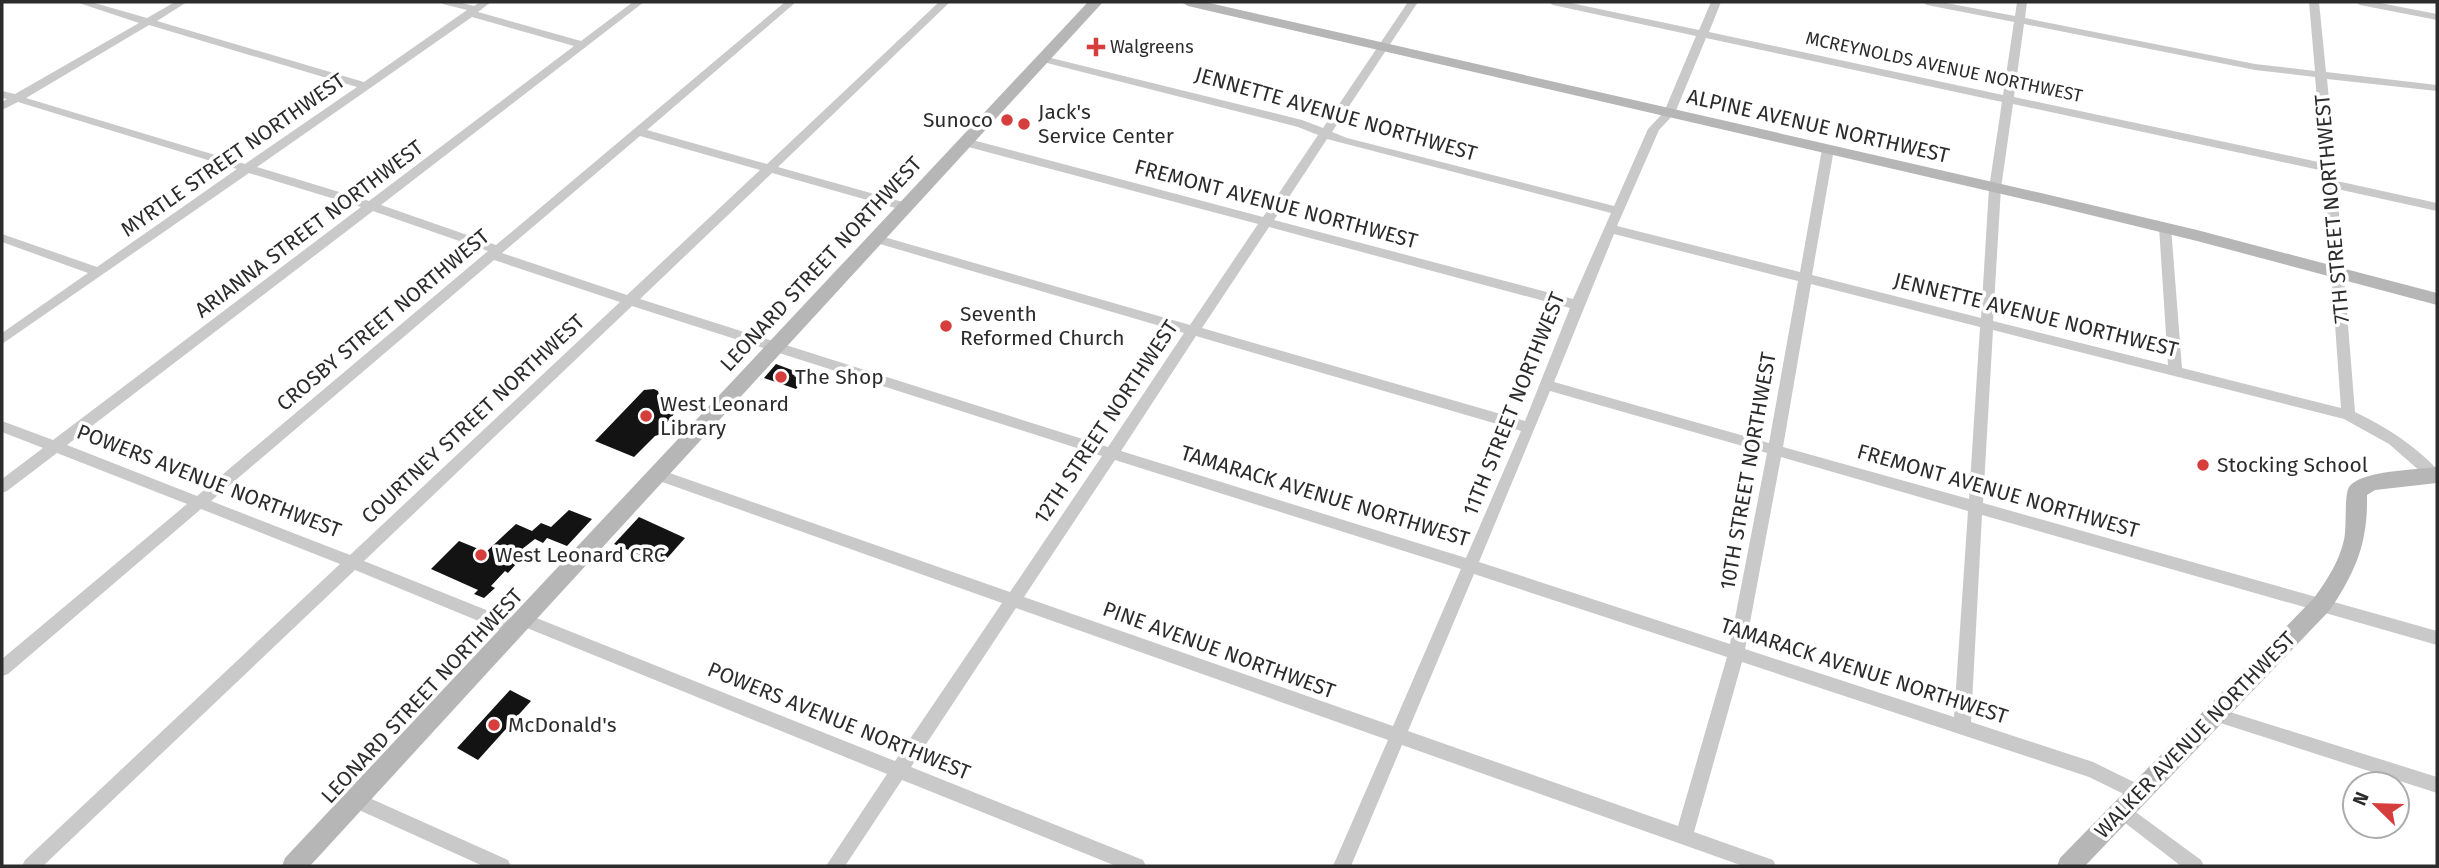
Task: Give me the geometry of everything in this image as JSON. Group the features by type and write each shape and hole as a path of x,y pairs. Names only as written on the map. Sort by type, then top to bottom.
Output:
{"main road":[{"name":"LEONARD STREET NORTHWEST","path":"294,866 1096,2"},
{"name":"ALPINE AVENUE NORTHWEST","path":"1188,2 2165,227 2437,299"},
{"path":"2322,604 2340,579 2354,551 2358,526 2357,491 2371,483 2436,475"},
{"name":"WALKER AVENUE NORTHWEST","path":"2069,866 2322,604"}],"street":[{"path":"81,2 366,86"},
{"path":"2,107 182,2"},
{"path":"447,2 583,45"},
{"name":"MYRTLE STREET NORTHWEST","path":"2,339 486,2"},
{"name":"ARIANNA STREET NORTHWEST","path":"2,487 639,2"},
{"name":"CROSBY STREET NORTHWEST","path":"2,669 791,2"},
{"name":"COURTNEY STREET NORTHWEST","path":"31,866 945,2"},
{"name":"12TH STREET NORTHWEST","path":"835,866 1413,2"},
{"name":"MCREYNOLDS AVENUE NORTHWEST","path":"1553,2 2329,168"},
{"name":"11TH STREET NORTHWEST","path":"1342,866 1529,428 1577,305 1654,129 1669,113 1716,2"},
{"path":"1927,2 2243,65 2437,88"},
{"path":"1962,727 1994,188 2022,2"},
{"name":"7TH STREET NORTHWEST","path":"2314,2 2348,415"},
{"path":"2360,2 2437,16"},
{"name":"JENNETTE AVENUE NORTHWEST","path":"1043,59 1254,111 1370,148 1618,211"},
{"name":"TAMARACK AVENUE NORTHWEST","path":"2,94 371,205 629,300 1471,566 2092,770 2138,793"},
{"path":"637,131 906,207"},
{"name":"FREMONT AVENUE NORTHWEST","path":"965,142 1577,305"},
{"name":"10TH STREET NORTHWEST","path":"1684,837 1736,653 1828,149"},
{"path":"2331,184 2437,207"},
{"path":"2165,227 2175,371"},
{"name":"JENNETTE AVENUE NORTHWEST","path":"1611,229 2348,415 2384,432 2408,448 2436,475"},
{"path":"2,238 98,272"},
{"path":"877,239 1529,428"},
{"name":"FREMONT AVENUE NORTHWEST","path":"1546,385 2437,638"},
{"name":"POWERS AVENUE NORTHWEST","path":"2,426 900,770 1137,866"},
{"name":"PINE AVENUE NORTHWEST","path":"656,474 1767,866"},
{"path":"2214,714 2437,785"},
{"path":"356,800 502,866"},
{"path":"2122,810 2195,866"}],"building":[{"name":"The Shop","path":"776,364 797,372 794,376 804,380 796,389 764,378"},
{"name":"West Leonard Library","path":"654,389 659,395 682,405 663,427 661,434 655,436 634,457 595,441 644,390"},
{"name":"West Leonard CRC","path":"569,510 592,519 567,546 547,538 543,543 535,539 508,560 517,563 508,573 505,571 491,586 495,588 484,598 474,594 478,590 431,569 459,541 486,552 516,524 532,531 541,523 551,527"},
{"path":"639,517 685,538 662,564 614,544"},
{"name":"McDonald's","path":"510,690 531,701 478,760 457,748"}],"place":[{"name":"Walgreens","path":"1096,47"},
{"name":"Sunoco","path":"1007,120"},
{"name":"Jack's Service Center","path":"1024,124"},
{"name":"Seventh Reformed Church","path":"946,326"},
{"name":"The Shop","path":"781,377"},
{"name":"West Leonard Library","path":"646,416"},
{"name":"Stocking School","path":"2203,465"},
{"name":"West Leonard CRC","path":"481,555"},
{"name":"McDonald's","path":"494,725"}]}
